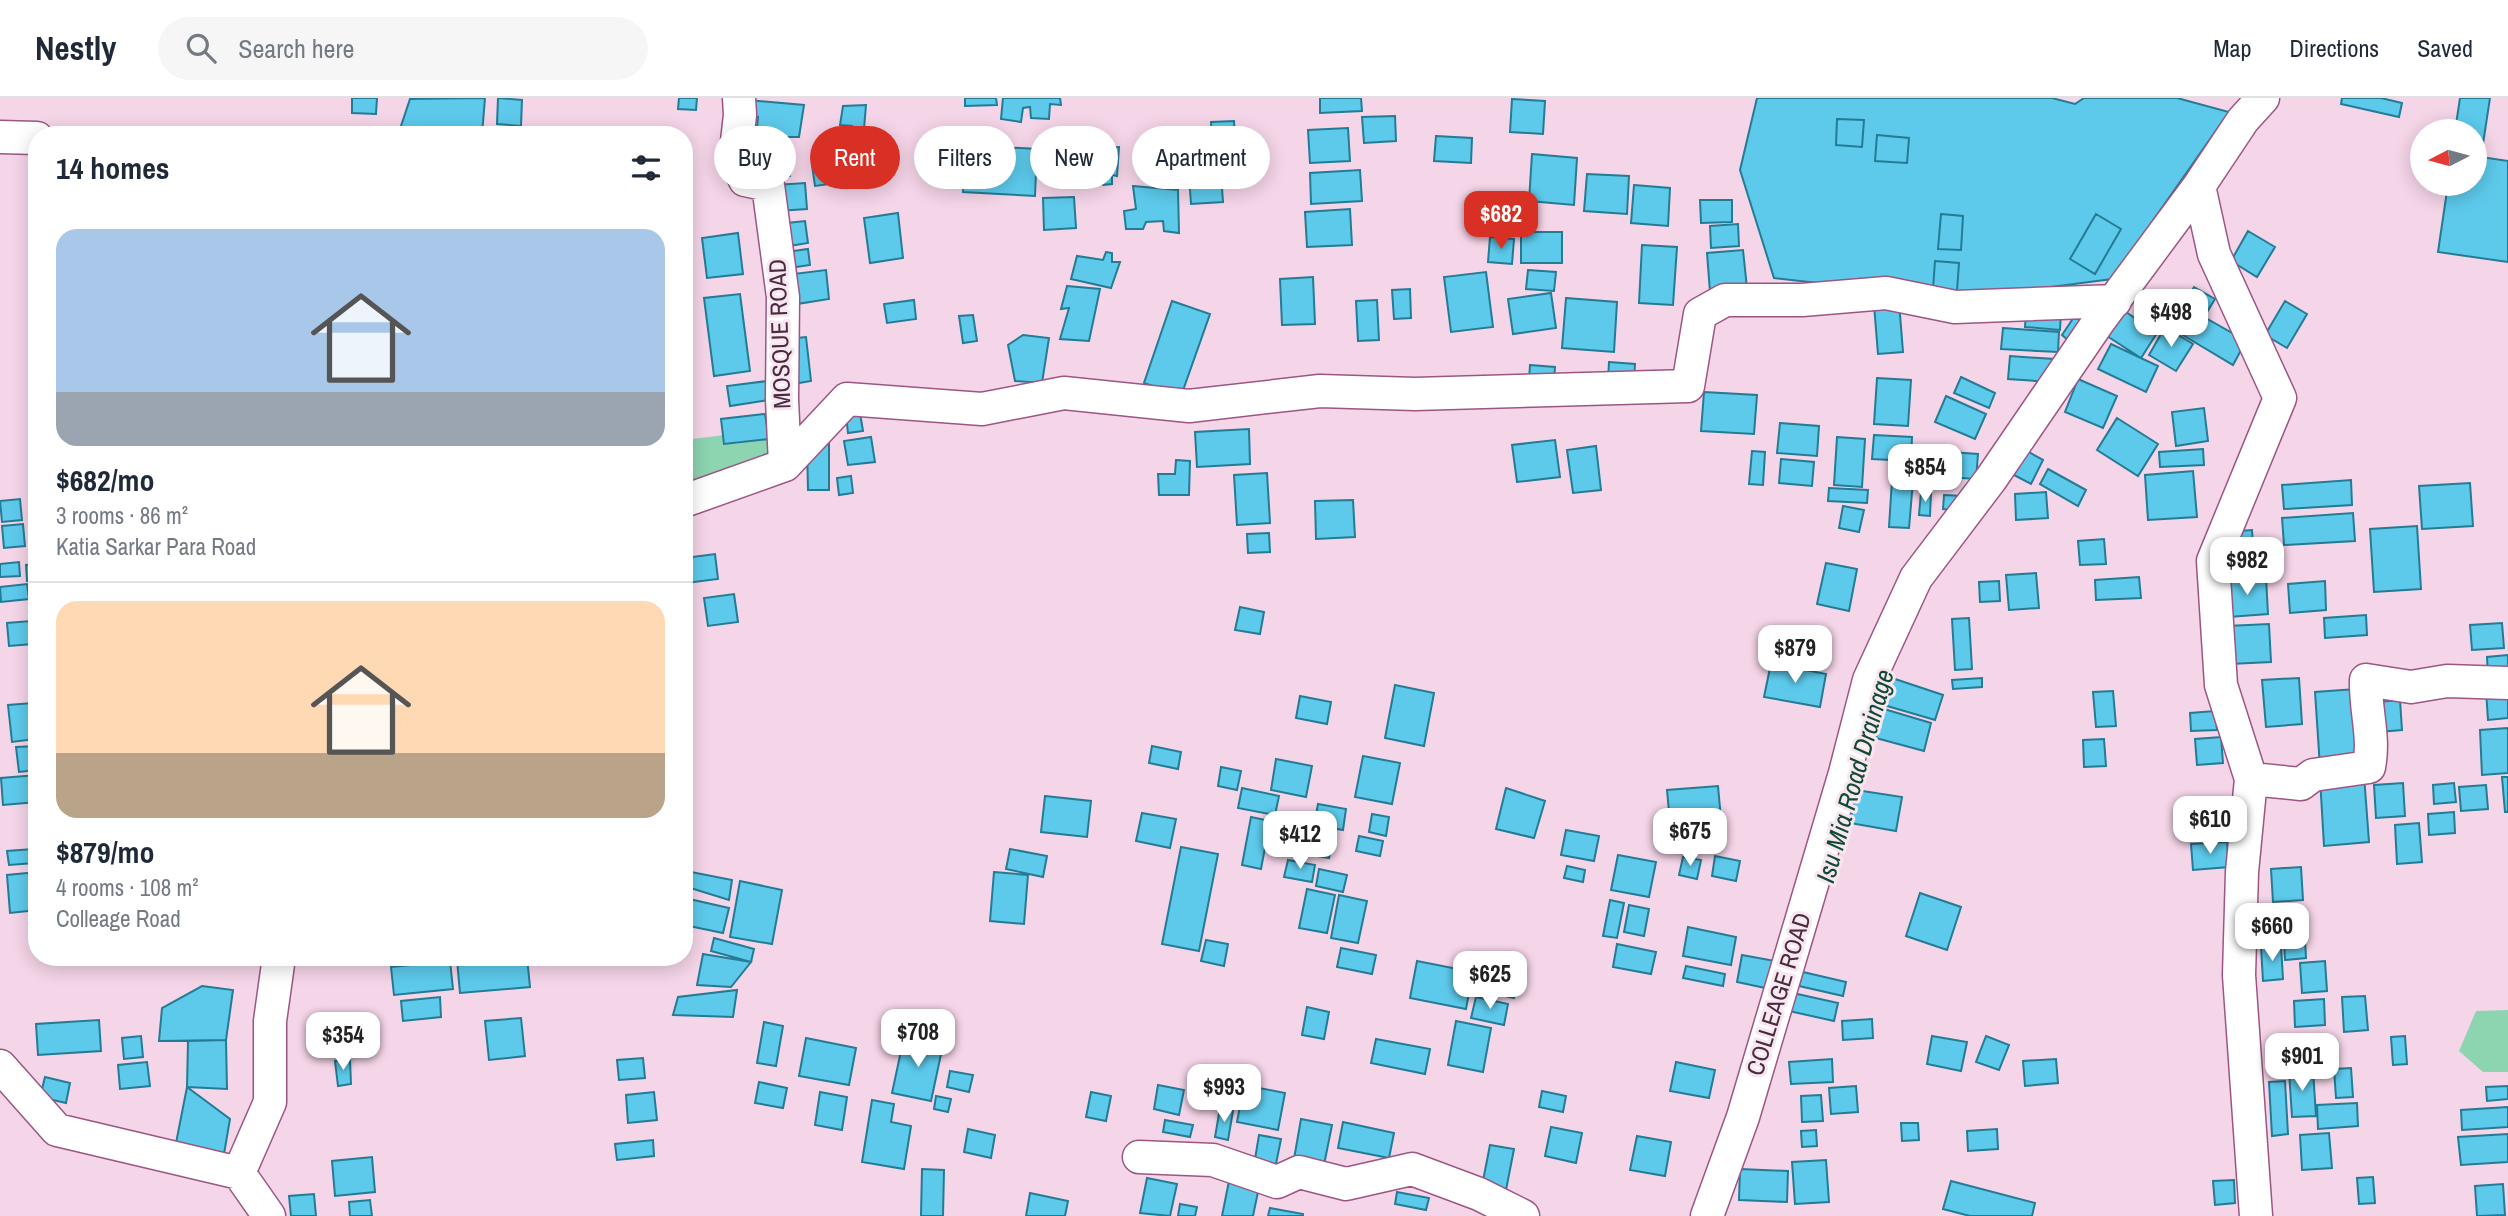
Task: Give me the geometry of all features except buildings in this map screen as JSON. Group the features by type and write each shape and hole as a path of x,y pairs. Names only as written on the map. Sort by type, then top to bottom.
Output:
{"street":[{"name":"MOSQUE ROAD","path":"739,98 740,115 735,159 745,180 768,185 783,297 782,399 785,465"},
{"name":"COLLEAGE ROAD","path":"1707,1216 1743,1117 1845,773 1869,680 1916,578 1991,480 2115,301 2244,120 2263,98"},
{"path":"0,137 28,138"},
{"path":"2199,186 2214,254 2280,398 2213,561 2221,685 2251,779 2242,872 2239,975 2256,1216"},
{"path":"693,498 785,465 847,399 982,409 1064,393 1189,406 1320,391 1415,394 1688,386 1700,314 1725,299 1802,300 1886,293 1955,307 2115,301"},
{"path":"2251,779 2301,784 2313,775 2369,767 2372,731 2365,680 2411,687 2447,681 2508,683"},
{"path":"239,1173 270,1102 270,1021 278,966"},
{"path":"0,1066 57,1130 239,1173 269,1216"},
{"path":"1139,1157 1213,1160 1277,1182 1299,1172 1346,1184 1412,1169 1479,1194 1523,1216"}],"shaded area":[{"path":"783,428 788,473 693,485 693,439"},
{"path":"2508,1010 2508,1072 2483,1072 2459,1051 2476,1011"}],"water label":[{"name":"Isu Mia Road Drainage","path":"1855,776"}]}
